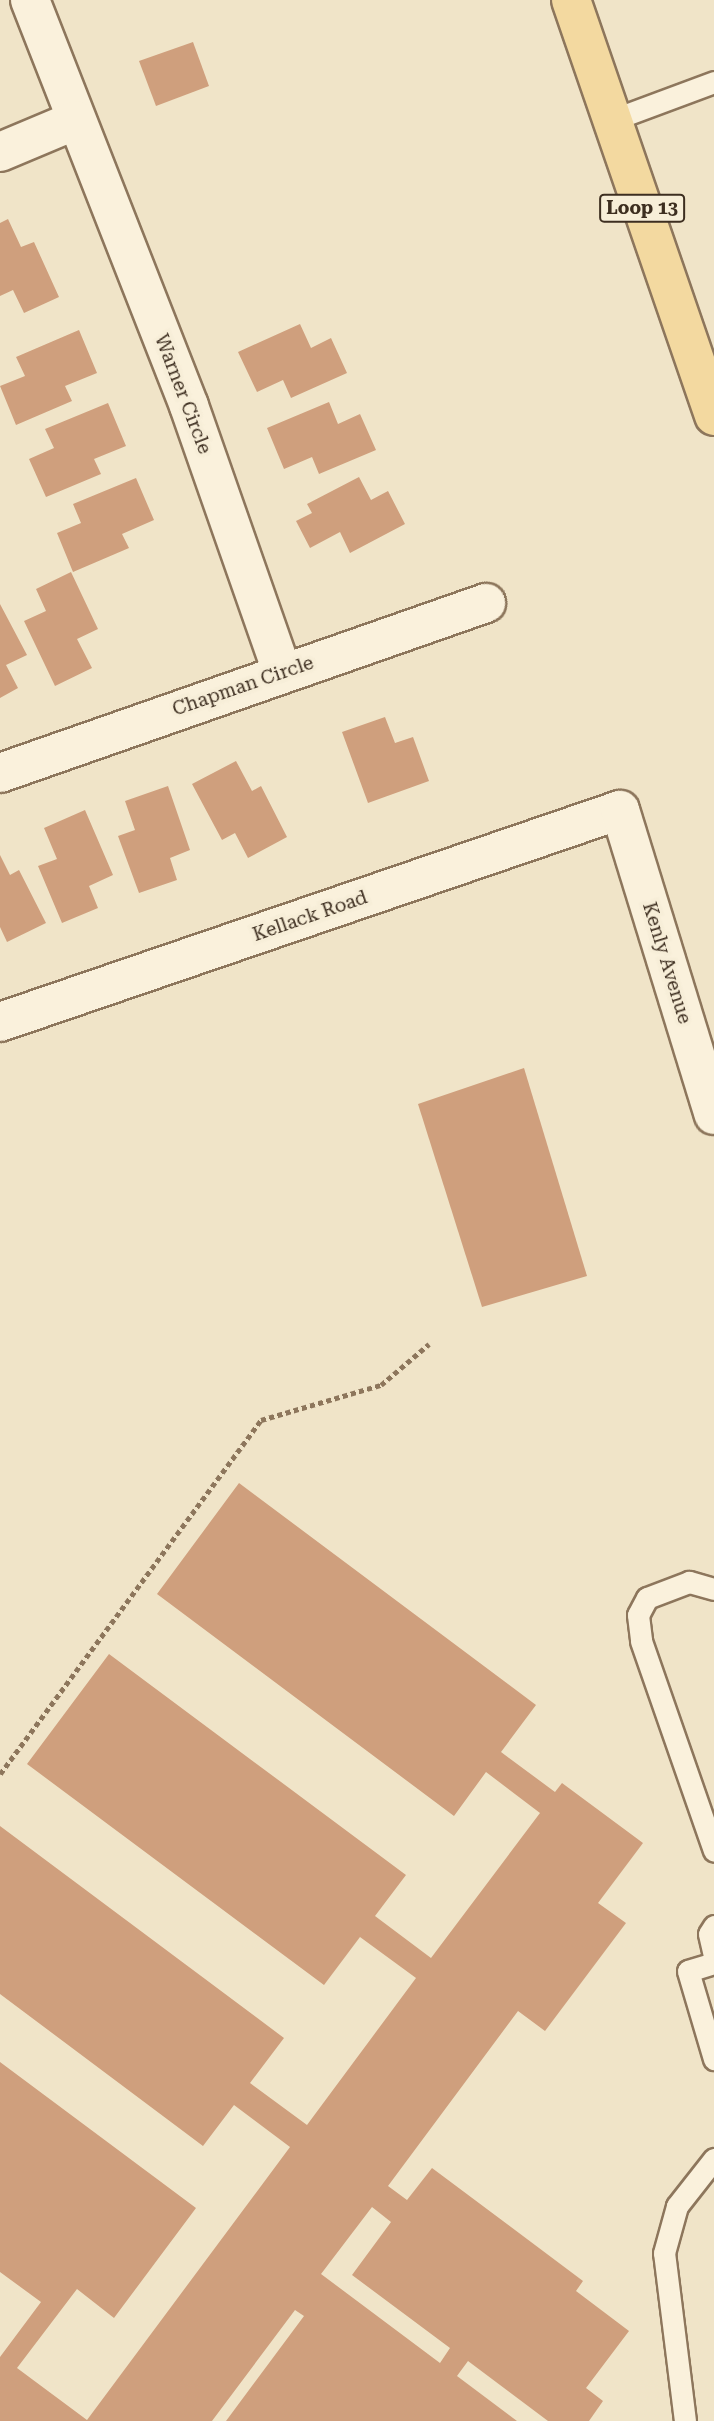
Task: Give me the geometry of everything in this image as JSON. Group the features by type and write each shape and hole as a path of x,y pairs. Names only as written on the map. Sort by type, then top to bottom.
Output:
{"main road":[{"name":"Loop 13","path":"571,0 714,416"}],"street":[{"name":"Warner Circle","path":"30,0 189,406 282,671"},
{"path":"0,152 76,120"},
{"name":"Chapman Circle","path":"0,773 282,671 486,603"},
{"name":"Kellack Road","path":"0,1023 620,810"},
{"name":"Kenly Avenue","path":"620,810 714,1115"}],"lane":[{"path":"612,120 714,82"},
{"path":"714,1589 689,1582 647,1598 638,1615 641,1641 714,1851"},
{"path":"714,1926 709,1934 714,1955"},
{"path":"714,1963 688,1971 714,2059"},
{"path":"685,2421 664,2253 677,2206 714,2159"}],"path":[{"path":"0,1774 261,1420 382,1385 429,1344"}],"building":[{"path":"193,42 209,86 156,106 139,61"},
{"path":"8,219 21,247 34,242 59,297 24,313 13,290 0,296 0,223"},
{"path":"300,324 311,348 331,338 347,373 291,398 283,380 257,392 238,352"},
{"path":"79,330 97,373 65,386 72,401 16,425 0,386 25,376 16,357"},
{"path":"329,402 338,424 360,414 376,450 319,474 312,457 284,469 267,428"},
{"path":"108,403 126,446 94,459 101,474 46,497 29,459 54,448 45,429"},
{"path":"359,477 371,500 388,491 405,524 350,553 340,532 310,548 296,521 312,513 307,504"},
{"path":"136,478 154,520 122,534 129,548 73,572 57,533 81,523 73,504"},
{"path":"71,572 98,629 77,639 92,668 55,686 24,621 46,611 36,589"},
{"path":"0,604 27,655 6,665 18,688 0,698"},
{"path":"385,717 395,743 413,737 429,781 368,803 342,732"},
{"path":"236,761 252,791 261,786 287,837 248,858 235,833 222,840 192,784"},
{"path":"168,786 190,850 170,858 177,880 139,893 118,836 135,830 125,801"},
{"path":"85,810 113,875 89,886 98,908 62,923 38,866 57,859 44,828"},
{"path":"0,855 10,875 19,870 46,923 7,942 0,927"},
{"path":"524,1068 587,1276 482,1307 418,1104"},
{"path":"239,1483 536,1705 501,1752 555,1792 562,1783 643,1843 598,1903 626,1923 545,2031 518,2011 388,2186 407,2200 432,2168 583,2281 576,2291 629,2331 586,2388 603,2401 589,2421 548,2421 468,2361 457,2376 517,2421 226,2421 304,2316 295,2310 212,2421 0,2421 0,2357 41,2302 0,2272 0,2062 196,2208 114,2318 77,2289 17,2368 87,2420 290,2147 234,2105 203,2146 0,1994 0,1826 284,2038 250,2083 307,2125 416,1978 360,1937 324,1985 27,1764 109,1654 406,1875 375,1916 431,1958 540,1813 486,1772 454,1816 157,1594","holes":["372,2207 391,2222 352,2275 450,2348 440,2363 321,2274"]}]}
